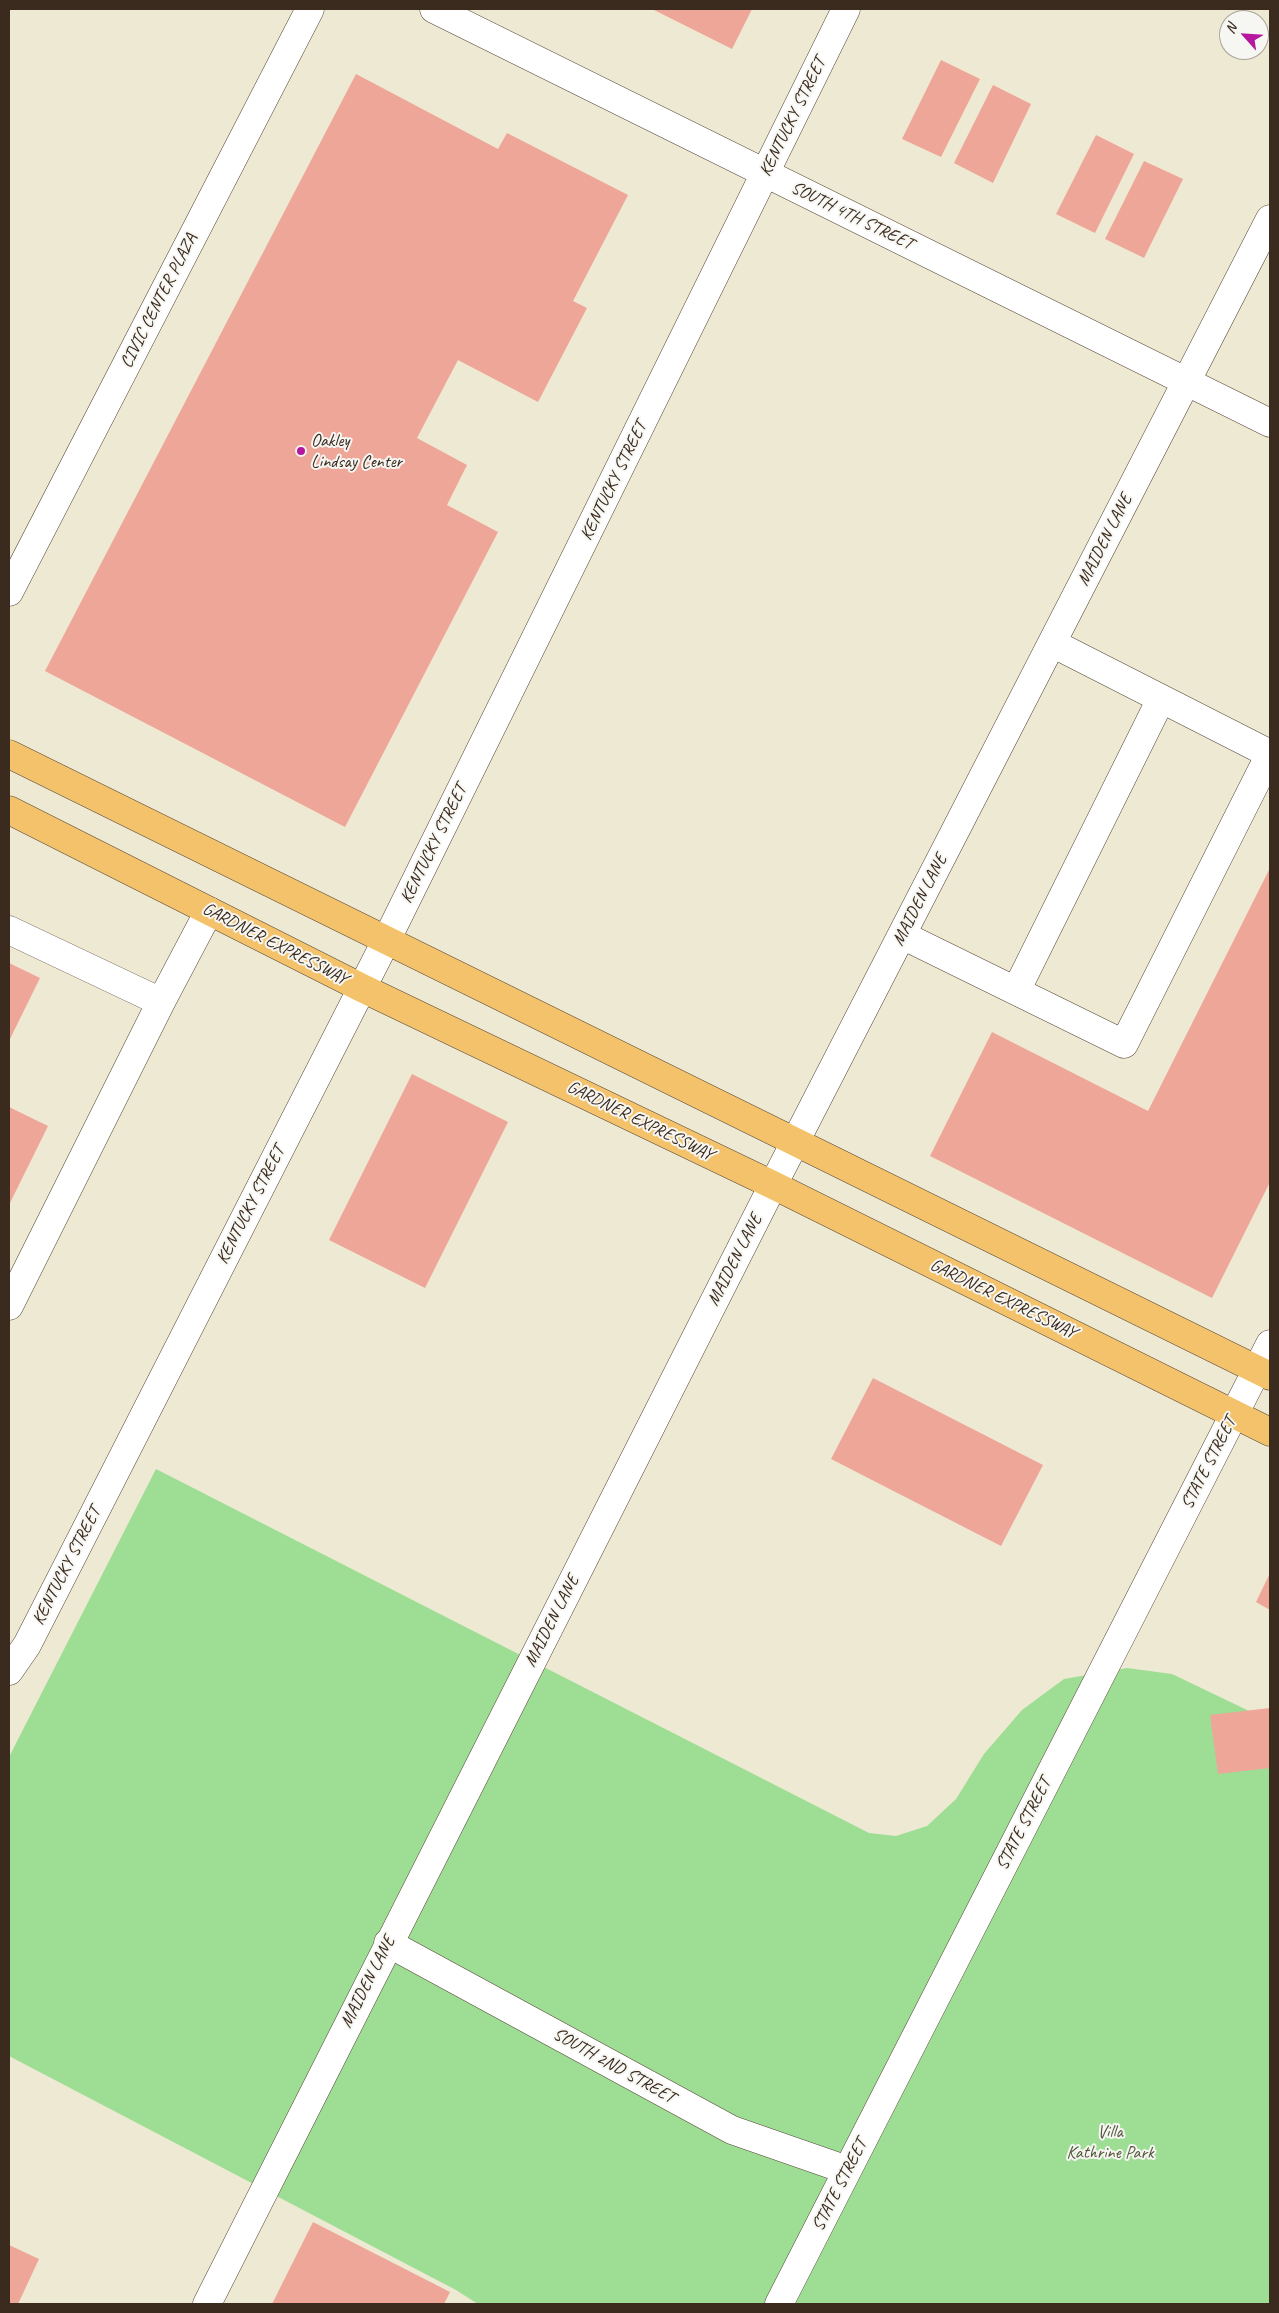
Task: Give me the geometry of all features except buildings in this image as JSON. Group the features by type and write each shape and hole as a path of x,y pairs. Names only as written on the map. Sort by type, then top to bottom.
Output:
{"main road":[{"path":"9,754 1264,1373"},
{"name":"GARDNER EXPRESSWAY","path":"9,810 362,988 773,1185 1270,1432"}],"street":[{"name":"CIVIC CENTER PLAZA","path":"9,592 310,9"},
{"name":"SOUTH 4TH STREET","path":"434,9 1270,423"},
{"name":"KENTUCKY STREET","path":"9,1671 27,1646 387,940 846,9"},
{"name":"MAIDEN LANE","path":"207,2304 773,1185 1270,219"},
{"path":"902,935 1124,1044 1270,754 1052,644"},
{"path":"1016,992 1161,699"},
{"path":"9,1306 161,1002 209,911"},
{"path":"9,930 161,1002"},
{"name":"STATE STREET","path":"779,2304 1234,1414 1264,1373 1270,1344"},
{"name":"SOUTH 2ND STREET","path":"388,1943 732,2130 847,2170"}],"green space":[{"name":"Villa Kathrine Park","path":"156,1469 869,1833 896,1836 927,1826 956,1799 984,1754 1022,1710 1064,1679 1127,1668 1172,1674 1270,1721 1270,2304 478,2304 456,2290 9,2056 9,1757"}],"place":[{"name":"Oakley Lindsay Center","path":"301,451"}]}
